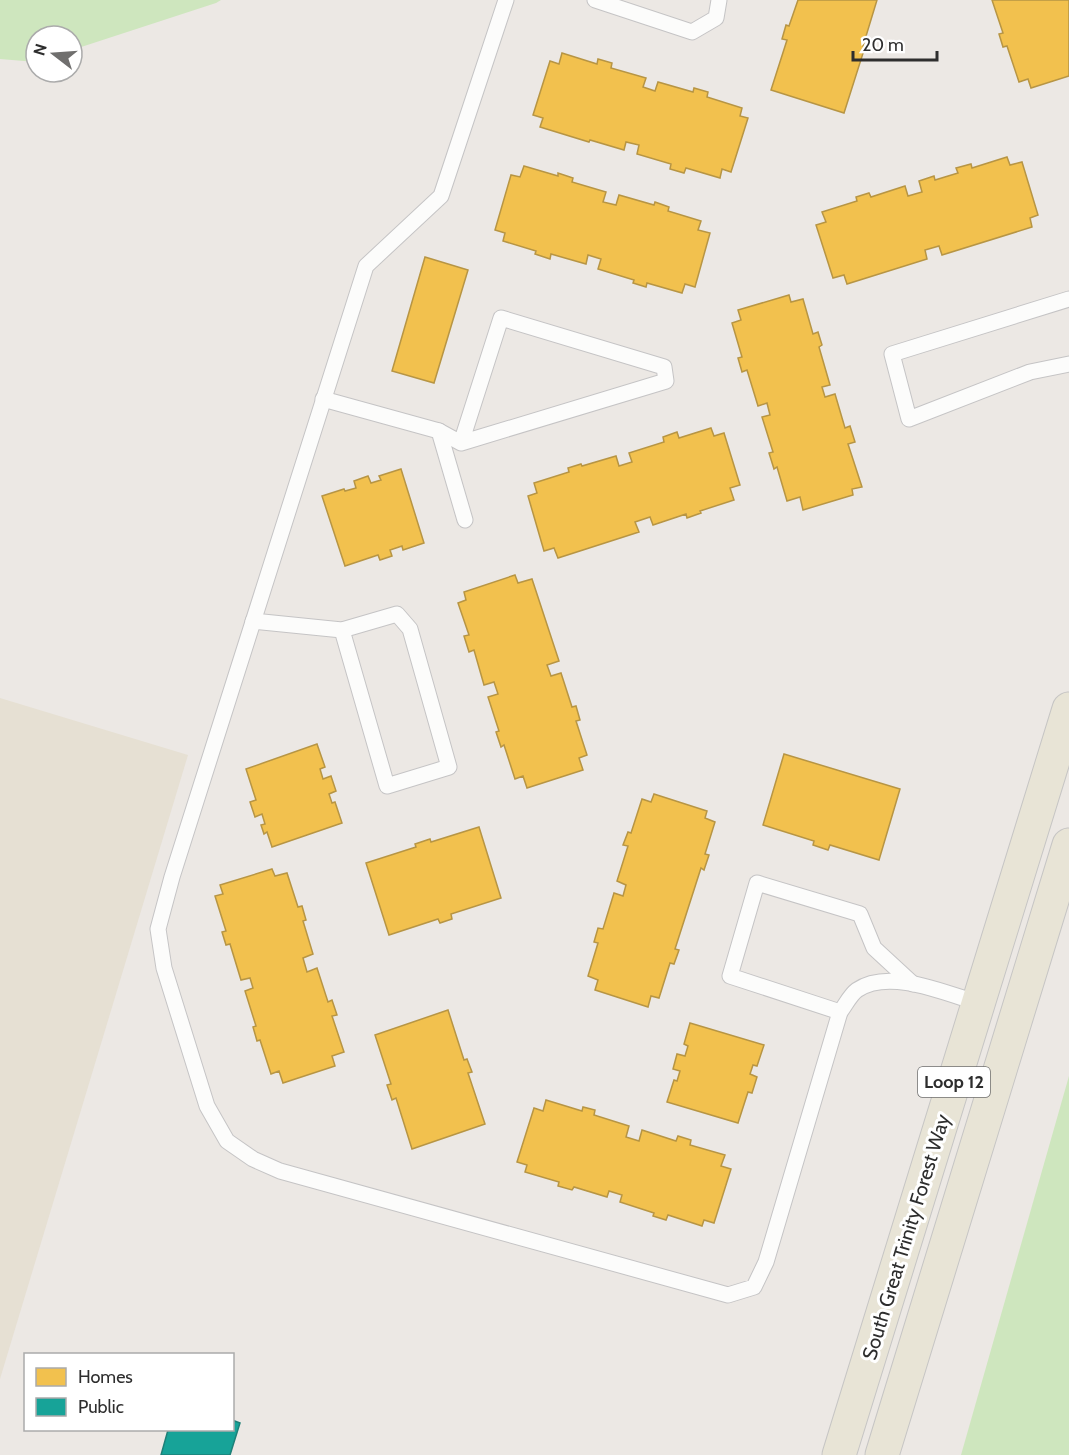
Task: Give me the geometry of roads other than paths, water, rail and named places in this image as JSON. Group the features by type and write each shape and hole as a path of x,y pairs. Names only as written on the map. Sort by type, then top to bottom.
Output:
{"main road":[{"name":"South Great Trinity Forest Way","path":"838,1455 1069,709"},
{"name":"South Great Trinity Forest Way","path":"882,1455 1069,845"}],"lane":[{"path":"506,0 441,196 366,266 172,877 158,929 164,968 207,1106 227,1142 253,1159 280,1171 728,1295 754,1287 766,1262 840,1012 856,990 880,981 913,984 978,1003"},
{"path":"595,0 692,32 716,18 719,0"},
{"path":"1069,299 892,354 909,419 1030,372 1069,364"},
{"path":"323,399 439,431 461,443 666,381 664,367 501,318 461,443"},
{"path":"439,431 465,520"},
{"path":"253,621 342,630 397,614 410,629 449,767 387,786 342,630"},
{"path":"840,1012 730,976 757,883 861,914 874,948 913,984"}]}
